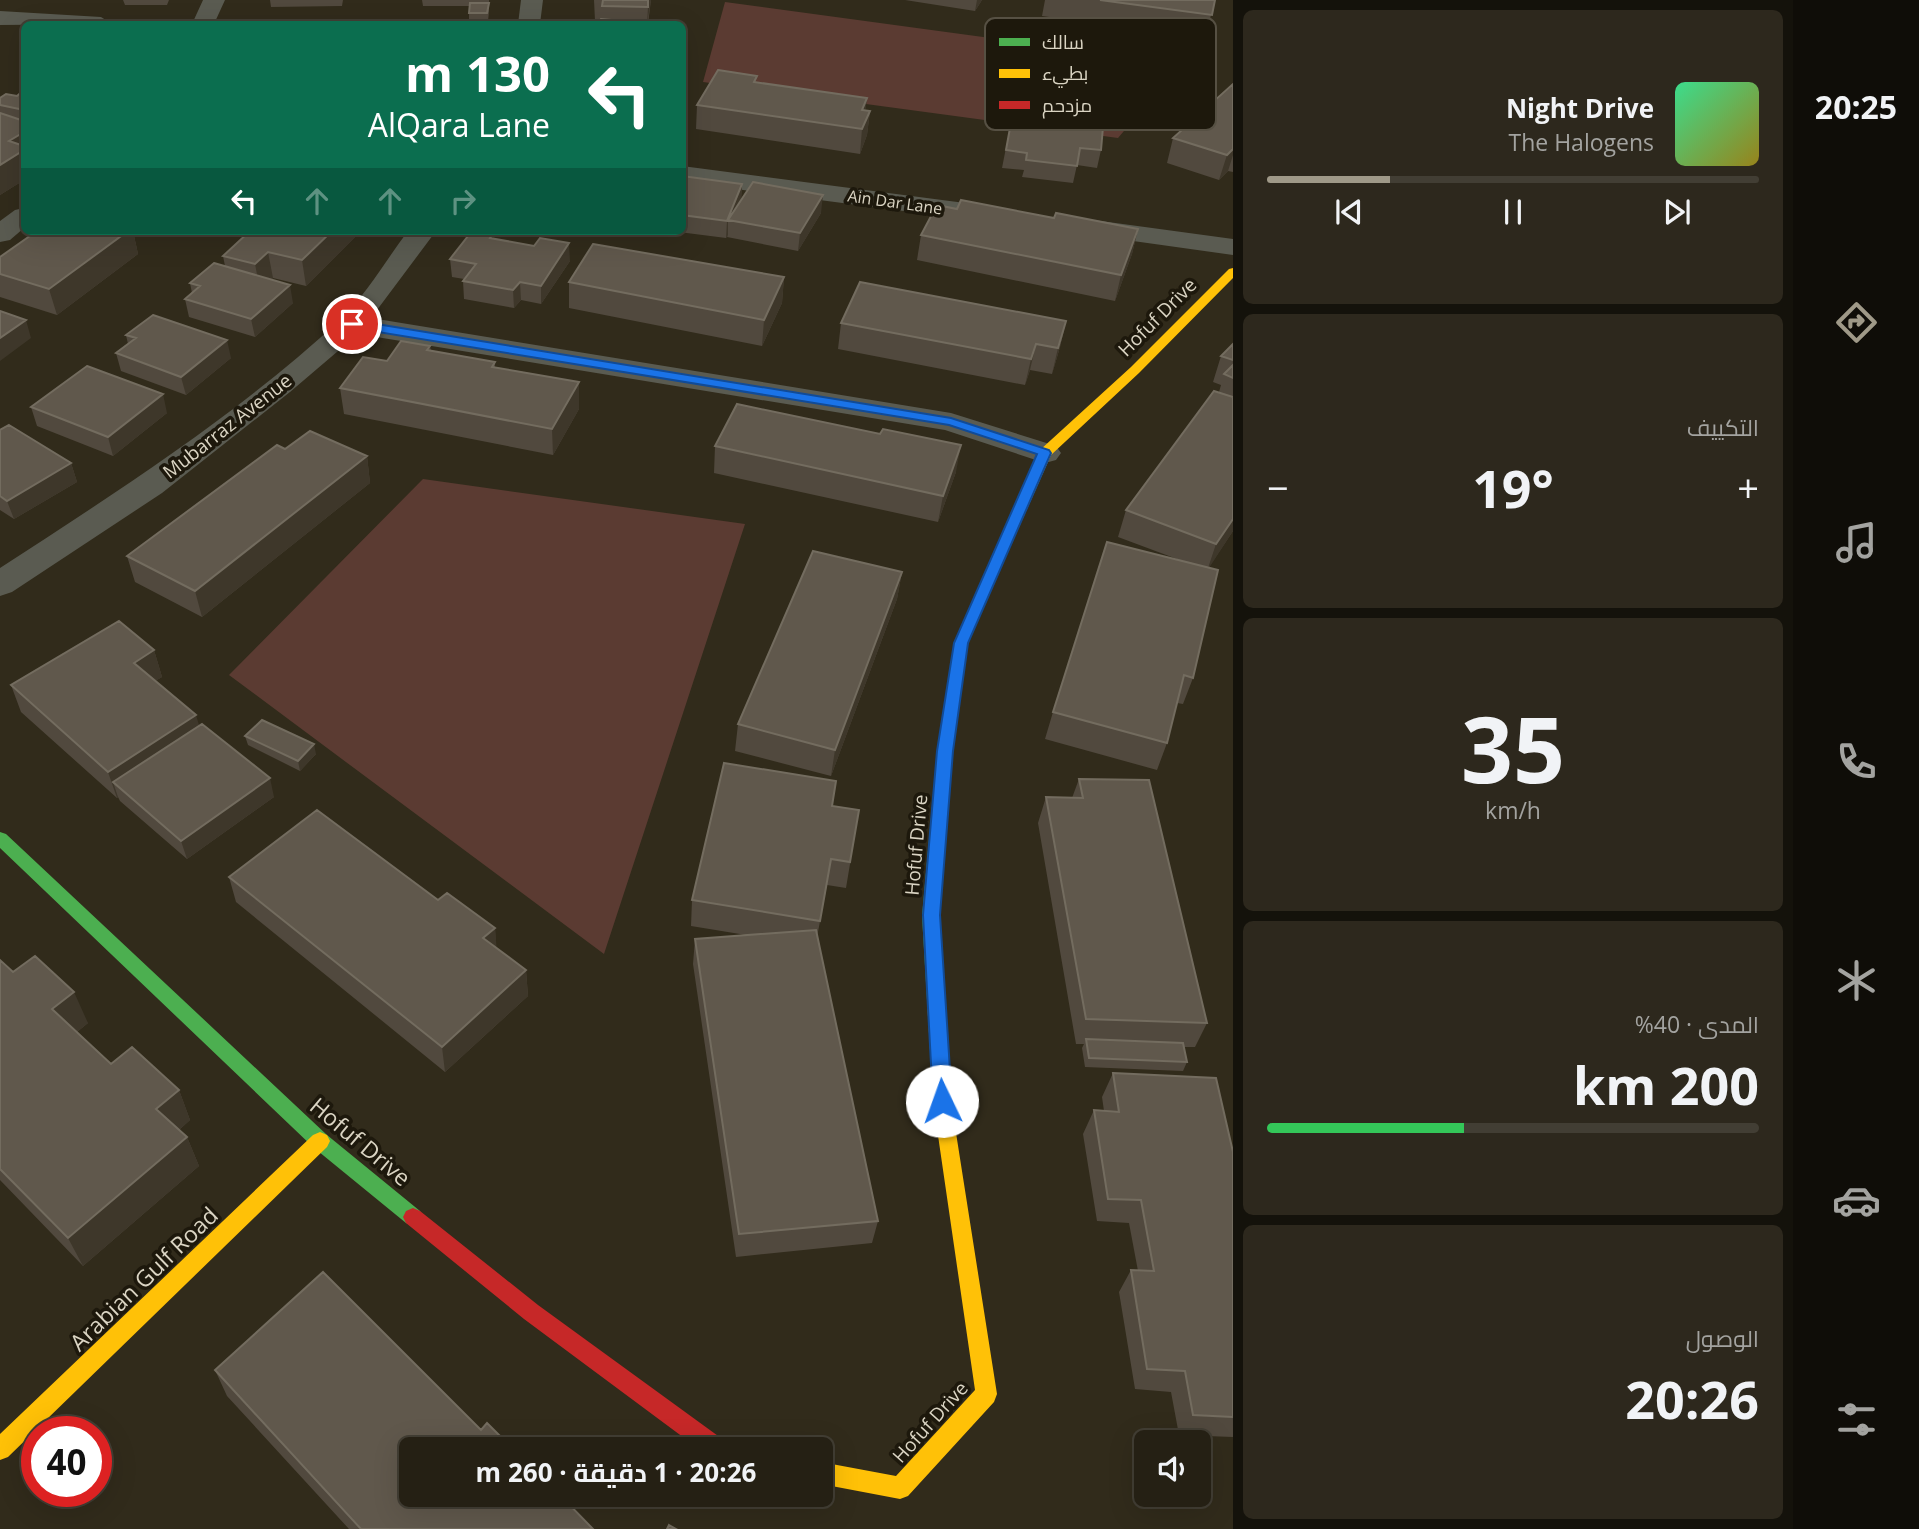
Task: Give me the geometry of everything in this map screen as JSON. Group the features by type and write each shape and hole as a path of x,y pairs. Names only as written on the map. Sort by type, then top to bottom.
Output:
{"street":[{"path":"204,21 214,0"},
{"path":"529,21 532,0"},
{"path":"0,18 50,21"},
{"name":"Ain Dar Lane","path":"686,175 1013,218"},
{"path":"0,234 21,218"},
{"path":"1054,223 1233,247"},
{"name":"Mubarraz Avenue","path":"0,584 150,486 279,386 352,324 419,235"},
{"name":"Hofuf Drive","path":"833,1475 900,1488 986,1394 942,1101 931,915 945,751 961,643 1045,453 1135,370 1233,271"},
{"path":"352,324 951,422 1045,453"},
{"name":"Hofuf Drive","path":"0,838 320,1141 531,1312 701,1437"},
{"name":"Arabian Gulf Road","path":"0,1449 320,1141"}],"shaded area":[{"path":"725,2 985,37 985,120 703,82"},
{"path":"1059,130 1125,130 1118,138"},
{"path":"423,479 745,524 604,954 229,675"}],"building":[{"path":"603,0 648,0 648,7 602,6"},
{"path":"1100,0 1215,0 1212,15"},
{"path":"470,3 489,3 487,13 469,13"},
{"path":"718,70 757,76 754,82 867,98 862,110 870,111 862,129 697,105"},
{"path":"1233,84 1233,149 1227,155 1173,138 1182,130 1216,130 1216,99"},
{"path":"21,93 21,109 0,105 0,98 6,94 17,96"},
{"path":"0,113 21,120 21,134 9,141 21,145 21,152 0,165"},
{"path":"1010,130 1103,130 1101,150 1080,148 1077,166 1026,160 1027,153 1006,150"},
{"path":"686,177 742,184 727,221 686,216"},
{"path":"753,182 823,195 800,233 728,220"},
{"path":"961,200 1054,218 1056,213 1138,229 1121,275 921,235 937,205 957,209"},
{"path":"31,235 123,235 49,289 0,274 0,257"},
{"path":"246,235 328,235 302,260 268,252 255,264 223,256"},
{"path":"469,235 492,235 490,238 534,246 540,238 569,243 541,286 520,282 513,290 463,281 476,264 450,259"},
{"path":"593,244 784,277 764,320 569,282"},
{"path":"214,263 290,285 251,319 185,299 200,286 190,283"},
{"path":"860,282 1066,321 1058,348 1036,344 1031,359 841,323"},
{"path":"0,311 26,320 0,338"},
{"path":"153,315 227,340 181,377 116,353 136,338 126,335"},
{"path":"401,341 430,346 427,350 495,362 492,367 579,382 552,429 340,388 363,357 387,361"},
{"path":"1233,344 1233,360 1221,356"},
{"path":"1233,365 1233,378 1224,374"},
{"path":"87,366 163,394 108,437 31,407"},
{"path":"1214,391 1233,397 1233,519 1216,544 1126,510"},
{"path":"737,404 880,434 883,429 961,445 943,496 715,446"},
{"path":"9,425 71,463 7,501 0,496 0,430"},
{"path":"310,431 367,456 195,591 127,556 277,445 285,449"},
{"path":"1107,542 1218,570 1193,678 1184,675 1167,743 1053,712"},
{"path":"813,551 902,572 835,750 738,724"},
{"path":"119,621 154,650 134,663 196,715 108,772 11,685"},
{"path":"262,720 314,744 298,761 245,736"},
{"path":"202,724 270,778 181,841 113,782"},
{"path":"724,763 836,781 832,806 859,810 850,862 831,859 820,921 692,900"},
{"path":"1079,779 1149,780 1207,1023 1086,1019 1046,797 1083,798"},
{"path":"317,810 438,900 447,893 495,928 483,938 526,970 442,1047 229,877"},
{"path":"816,930 878,1221 739,1234 695,939"},
{"path":"35,956 74,992 52,1009 111,1064 132,1047 179,1090 156,1109 187,1137 68,1238 0,1169 0,960 13,972"},
{"path":"1086,1039 1183,1043 1187,1062 1089,1058"},
{"path":"1113,1073 1216,1078 1233,1152 1233,1417 1193,1415 1185,1371 1147,1369 1131,1270 1154,1271 1141,1200 1108,1199 1094,1110 1119,1112"},
{"path":"323,1272 481,1430 487,1423 501,1437 399,1437 399,1507 572,1507 593,1529 361,1529 215,1370"}],"traffic: fast":[{"path":"936,1000 931,916 945,751 961,643 996,563"},
{"path":"0,838 320,1141 413,1217"}],"traffic: slow":[{"path":"996,563 1045,453 1135,370 1233,271"},
{"path":"833,1475 900,1488 986,1394 942,1101 936,1000"},
{"path":"0,1449 320,1141"}],"traffic: jam":[{"path":"413,1217 531,1312 701,1437"}],"route":[{"path":"352,324 951,422 1045,453 961,643 945,751 931,915 942,1101"}]}
